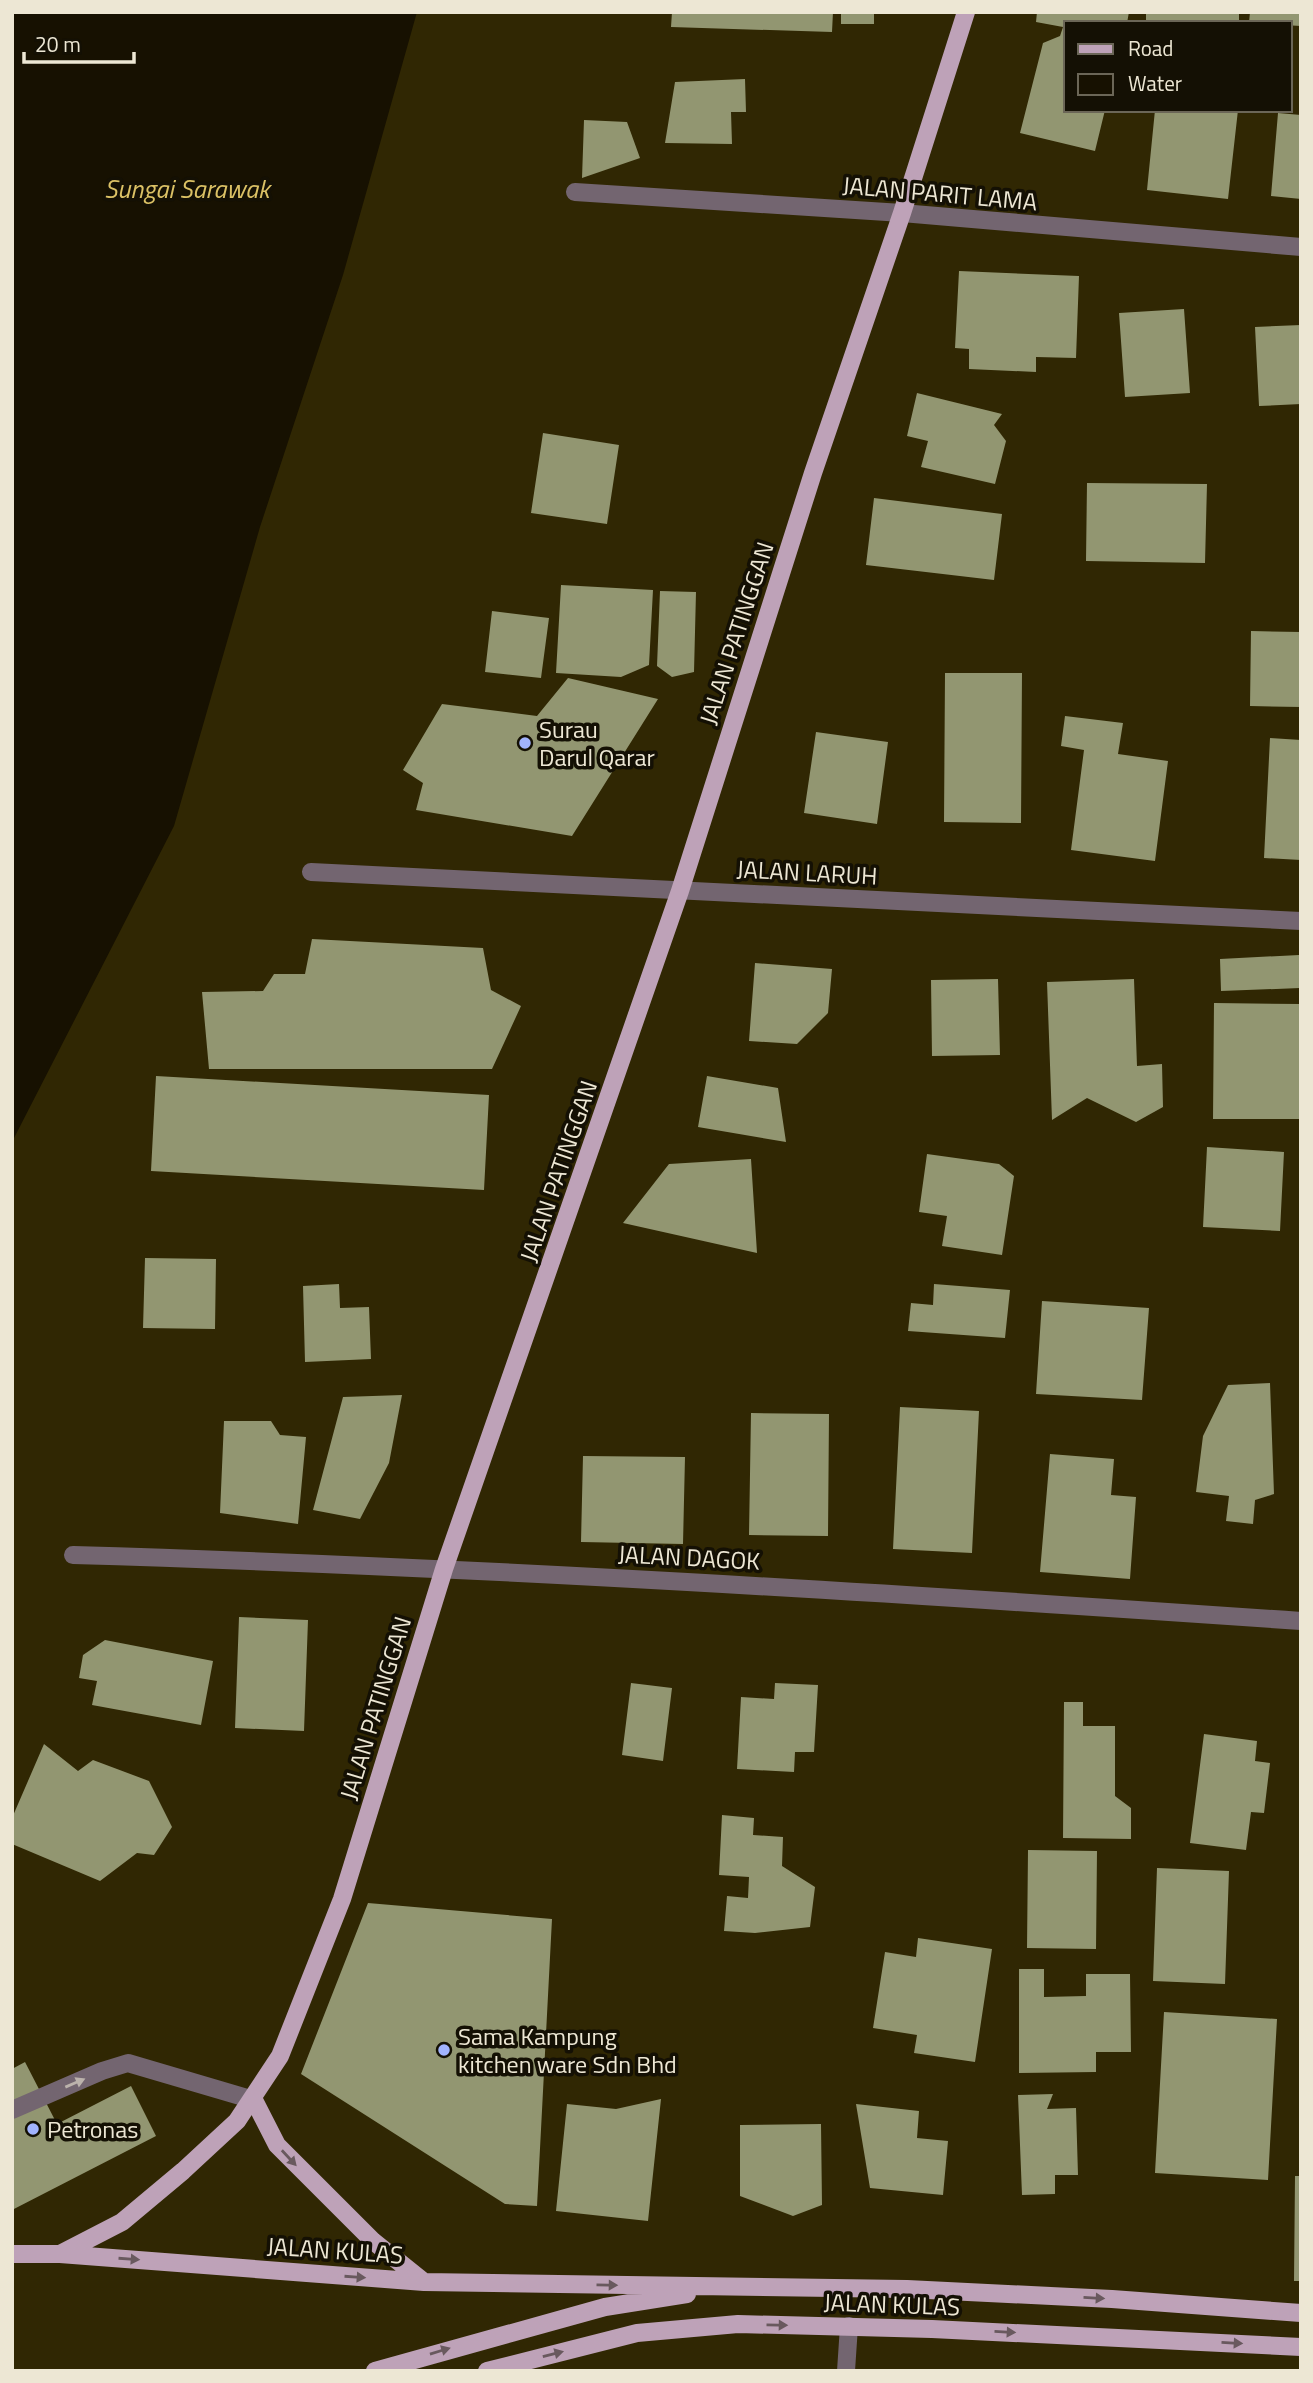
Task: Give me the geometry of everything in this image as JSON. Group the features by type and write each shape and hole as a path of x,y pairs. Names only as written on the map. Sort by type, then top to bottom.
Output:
{"main road":[{"name":"JALAN PATINGGAN","path":"61,2254 122,2222 237,2121 254,2100 281,2056 342,1899 444,1569 680,891 813,473 902,213 966,12"},
{"path":"254,2100 277,2145 373,2241 424,2282"},
{"name":"JALAN KULAS","path":"12,2254 61,2254 424,2282 907,2289 1098,2298 1301,2313"},
{"name":"JALAN KULAS","path":"375,2371 605,2307 732,2286"},
{"name":"JALAN KULAS","path":"486,2371 637,2333 738,2324 849,2326 1301,2347"}],"street":[{"name":"JALAN PARIT LAMA","path":"575,192 902,213 1301,247"},
{"name":"JALAN LARUH","path":"311,872 1301,921"},
{"name":"JALAN DAGOK","path":"73,1555 444,1569 868,1591 1055,1607 1301,1621"},
{"path":"12,2110 128,2063 254,2100"},
{"path":"846,2371 849,2326"}],"water":[{"name":"Sungai Sarawak","path":"12,12 417,12 343,275 260,527 174,826 12,1142"}],"building":[{"path":"672,12 833,12 832,32 671,27"},
{"path":"841,12 874,12 874,24 841,24"},
{"path":"1037,12 1129,12 1127,21 1064,21 1064,112 1105,112 1095,151 1020,133 1043,43 1060,36 1063,27 1036,22"},
{"path":"1146,12 1239,12 1239,21 1146,21"},
{"path":"1250,12 1301,12 1301,26 1292,25 1292,21 1249,21"},
{"path":"745,79 746,112 731,112 732,144 665,143 675,82"},
{"path":"1155,112 1238,112 1228,199 1147,190"},
{"path":"1278,113 1301,115 1301,199 1271,196"},
{"path":"584,120 627,122 640,158 582,178"},
{"path":"959,271 1079,276 1076,358 1036,357 1036,372 969,369 969,349 955,348"},
{"path":"1184,309 1190,393 1125,397 1119,313"},
{"path":"1301,325 1301,404 1259,406 1255,327"},
{"path":"917,393 1002,414 994,425 1006,441 995,484 921,467 928,441 907,436"},
{"path":"543,433 619,445 607,524 531,513"},
{"path":"1087,483 1207,484 1205,563 1086,561"},
{"path":"874,498 1002,514 994,580 866,565"},
{"path":"561,585 653,590 649,665 621,677 556,673"},
{"path":"660,591 696,592 694,672 672,677 657,666"},
{"path":"492,611 549,618 541,678 485,672"},
{"path":"1251,631 1301,632 1301,707 1250,706"},
{"path":"945,673 1022,673 1021,823 944,822"},
{"name":"Surau Darul Qarar","path":"568,678 658,699 572,836 416,810 423,783 403,770 442,704 537,716"},
{"path":"1065,716 1123,723 1118,754 1168,761 1155,861 1071,850 1084,750 1061,746"},
{"path":"816,732 888,742 877,824 804,813"},
{"path":"1270,738 1301,740 1301,860 1264,858"},
{"path":"312,939 483,948 491,990 521,1006 492,1069 209,1069 202,992 263,991 274,974 305,974"},
{"path":"1299,955 1300,988 1221,991 1220,959"},
{"path":"755,963 832,969 828,1013 797,1044 749,1041"},
{"path":"998,979 1000,1055 932,1056 931,980"},
{"path":"1134,979 1137,1066 1162,1064 1163,1107 1136,1122 1087,1098 1052,1120 1047,982"},
{"path":"1214,1003 1301,1004 1301,1119 1213,1119"},
{"path":"156,1076 489,1095 484,1190 151,1171"},
{"path":"707,1076 778,1088 786,1142 698,1127"},
{"path":"1207,1147 1284,1152 1280,1231 1203,1227"},
{"path":"927,1154 999,1164 1014,1176 1002,1255 942,1246 947,1216 919,1212"},
{"path":"751,1159 757,1253 623,1223 669,1164"},
{"path":"145,1258 216,1259 215,1329 143,1328"},
{"path":"339,1284 340,1308 369,1307 371,1359 305,1362 303,1286"},
{"path":"934,1284 1010,1290 1005,1338 908,1331 911,1303 933,1305"},
{"path":"1042,1301 1149,1308 1142,1400 1036,1394"},
{"path":"1270,1383 1274,1494 1255,1500 1253,1524 1226,1521 1229,1496 1196,1492 1203,1436 1228,1385"},
{"path":"402,1395 389,1463 360,1519 313,1510 343,1397"},
{"path":"900,1407 979,1411 972,1553 893,1549"},
{"path":"751,1413 829,1414 828,1536 749,1535"},
{"path":"224,1421 271,1421 280,1435 306,1437 298,1524 220,1513"},
{"path":"1050,1454 1114,1459 1111,1495 1136,1497 1130,1579 1040,1572"},
{"path":"583,1456 685,1457 683,1544 581,1542"},
{"path":"239,1617 308,1620 304,1731 235,1728"},
{"path":"105,1640 213,1661 201,1725 92,1705 97,1681 79,1678 83,1655"},
{"path":"631,1683 672,1688 663,1761 622,1755"},
{"path":"775,1683 818,1685 814,1752 795,1752 794,1772 737,1769 741,1697 774,1699"},
{"path":"1064,1702 1083,1702 1083,1726 1115,1726 1115,1796 1131,1808 1131,1839 1063,1838"},
{"path":"1204,1734 1257,1741 1255,1761 1270,1763 1264,1813 1251,1812 1246,1850 1190,1843"},
{"path":"44,1744 78,1771 93,1760 149,1781 172,1827 154,1855 137,1853 100,1881 12,1844 12,1818"},
{"path":"722,1815 754,1818 753,1835 783,1837 782,1866 815,1887 810,1927 755,1933 724,1931 727,1896 748,1898 749,1877 719,1875"},
{"path":"1028,1850 1097,1851 1096,1949 1027,1948"},
{"path":"1157,1868 1229,1871 1225,1984 1153,1981"},
{"path":"368,1903 552,1919 537,2206 505,2204 301,2074"},
{"path":"918,1938 992,1949 975,2062 914,2053 917,2035 873,2028 885,1952 916,1957"},
{"path":"1019,1969 1044,1969 1044,1997 1086,1996 1086,1974 1130,1974 1131,2052 1096,2052 1096,2072 1019,2073"},
{"path":"1164,2012 1277,2019 1268,2180 1155,2173"},
{"path":"25,2062 57,2124 131,2086 156,2136 12,2210 12,2069"},
{"path":"1053,2094 1047,2109 1076,2108 1078,2175 1055,2175 1055,2194 1022,2195 1018,2095"},
{"path":"661,2099 648,2221 556,2211 567,2104 616,2109"},
{"path":"856,2104 919,2111 917,2138 948,2141 943,2195 870,2188"},
{"path":"821,2124 822,2205 793,2216 740,2196 740,2125"},
{"path":"1295,2176 1301,2176 1301,2281 1294,2281"}],"place":[{"name":"Surau Darul Qarar","path":"525,743"},
{"name":"Sama Kampung kitchen ware Sdn Bhd","path":"444,2050"},
{"name":"Petronas","path":"33,2129"}]}
